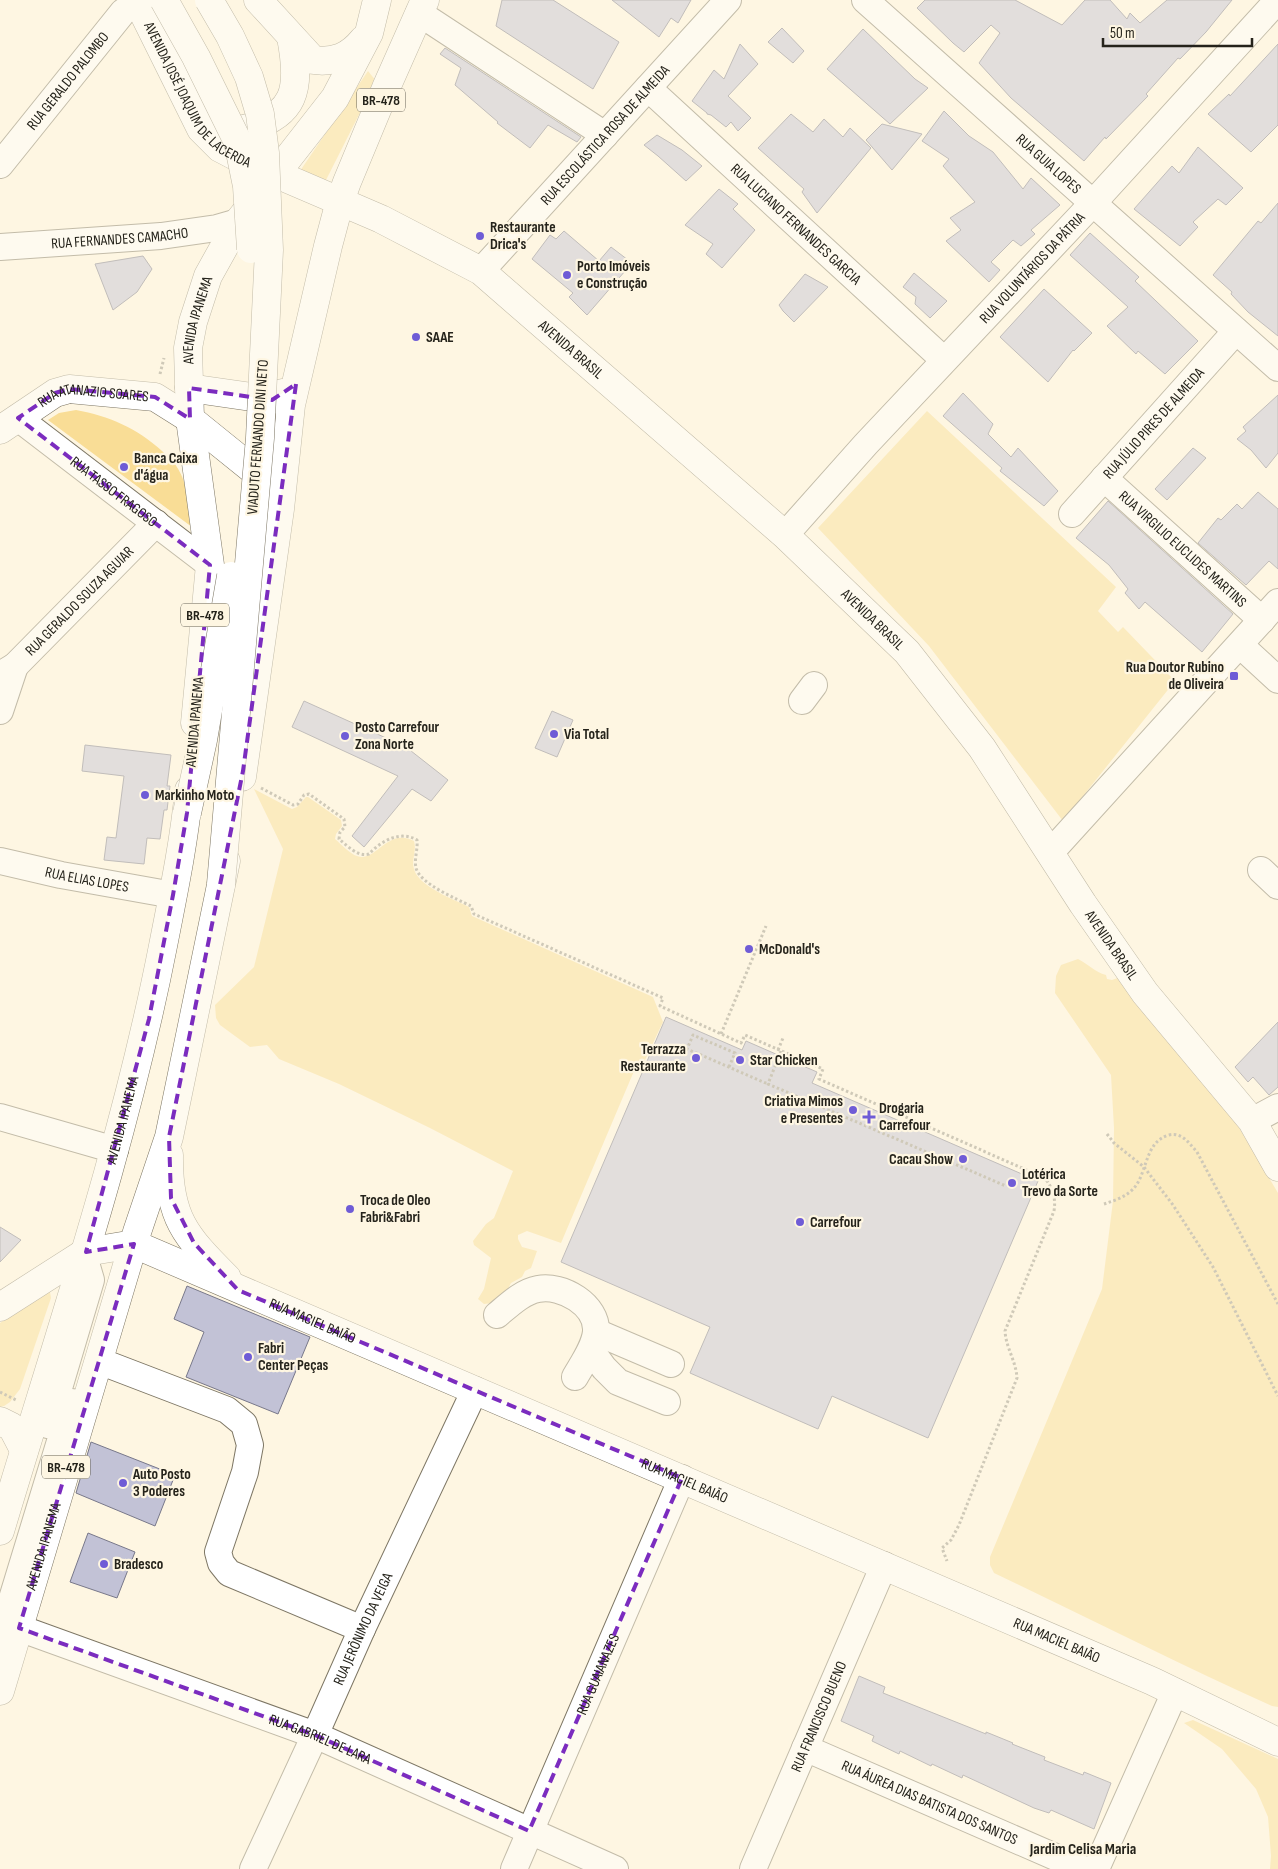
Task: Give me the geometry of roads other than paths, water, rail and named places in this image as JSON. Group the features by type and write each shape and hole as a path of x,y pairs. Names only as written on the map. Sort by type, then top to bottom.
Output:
{"main road":[{"name":"VIADUTO FERNANDO DINI NETO","path":"146,0 196,58 238,142 247,186 254,319 245,449 230,586 203,740 186,813"},
{"name":"AVENIDA JOSÉ JOAQUIM DE LACERDA","path":"146,0 201,129 220,148 241,159 340,201"},
{"name":"VIADUTO FERNANDO DINI NETO","path":"209,0 230,36 249,78 260,114 265,153 269,250 260,438 221,884"},
{"path":"258,0 313,60 324,61 346,56 355,50 369,33"},
{"name":"BR-478","path":"369,33 378,0"},
{"name":"BR-478","path":"340,201 386,88 422,7"},
{"name":"AVENIDA IPANEMA","path":"0,1532 100,1206 149,1019 173,896 186,813 210,565 190,418 188,348 194,322 208,276 238,222 274,173 334,98 369,33"},
{"path":"180,83 217,127 239,130 260,126 282,112 290,101 294,85 295,64 291,37"},
{"name":"AVENIDA IPANEMA","path":"0,1690 9,1633 54,1506 131,1253 169,1137 243,771 282,493 291,404 340,201"},
{"name":"AVENIDA BRASIL","path":"340,201 381,219 481,270 785,535 907,652 982,748 1083,904 1145,993 1252,1121 1278,1167"},
{"path":"328,246 354,226 381,219"},
{"path":"189,388 272,400 296,384"},
{"name":"RUA ATANAZIO SOARES","path":"9,424 56,393 69,390 155,397 190,418 282,493"},
{"path":"169,1137 168,1176 175,1211 194,1243 238,1290"},
{"path":"0,1307 85,1254 131,1253"},
{"name":"RUA MACIEL BAIÃO","path":"131,1253 238,1290 884,1564 952,1596 1152,1681 1278,1742"},
{"path":"0,1421 12,1427 24,1450"},
{"path":"1175,1692 1278,1719"}],"street":[{"name":"RUA GERALDO PALOMBO","path":"0,165 123,12 146,0"},
{"name":"RUA ESCOLÁSTICA ROSA DE ALMEIDA","path":"481,270 728,0"},
{"name":"RUA GUIA LOPES","path":"865,0 1278,368"},
{"name":"RUA VOLUNTÁRIOS DA PÁTRIA","path":"785,535 944,360 1092,203 1278,0"},
{"path":"422,7 605,135"},
{"name":"RUA LUCIANO FERNANDES GARCIA","path":"648,88 944,360"},
{"name":"RUA FERNANDES CAMACHO","path":"0,247 161,236 217,228 238,222"},
{"name":"RUA JÚLIO PIRES DE ALMEIDA","path":"1072,514 1236,331"},
{"name":"RUA TASSO FRAGOSO","path":"9,424 156,523 210,565"},
{"name":"RUA VIRGILIO EUCLIDES MARTINS","path":"1104,478 1270,611"},
{"name":"RUA GERALDO SOUZA AGUIAR","path":"7,670 156,523"},
{"path":"1050,853 1270,611"},
{"path":"1240,645 1278,680"},
{"path":"0,711 7,670"},
{"name":"RUA ELIAS LOPES","path":"0,860 60,875 173,896"},
{"path":"1252,1121 1278,1107"},
{"path":"0,1117 115,1150"},
{"path":"9,1633 108,1282 131,1253"},
{"path":"0,1583 92,1280 85,1254"},
{"path":"497,1315 528,1292 540,1288 556,1290 573,1296 586,1305 595,1321 593,1341 576,1377"},
{"path":"593,1341 671,1364"},
{"path":"593,1341 604,1368 618,1382 667,1402"},
{"path":"99,1361 227,1410 244,1424 250,1445 245,1472 218,1552 221,1563 229,1573 362,1629"},
{"name":"RUA JERÔNIMO DA VEIGA","path":"253,1869 362,1629 475,1390"},
{"name":"RUA GUAIANAZES","path":"514,1869 682,1478"},
{"name":"RUA FRANCISCO BUENO","path":"753,1869 884,1564"},
{"name":"RUA GABRIEL DE LARA","path":"9,1633 315,1735 615,1869"},
{"path":"1096,1869 1175,1692"},
{"name":"RUA ÁUREA DIAS BATISTA DOS SANTOS","path":"805,1748 1083,1869"}],"place":[{"name":"Restaurante Drica's","path":"480,236"},
{"name":"Porto Imóveis e Construção","path":"567,275"},
{"name":"SAAE","path":"416,337"},
{"name":"Banca Caixa d'água","path":"124,467"},
{"name":"Rua Doutor Rubino de Oliveira","path":"1234,676"},
{"name":"Via Total","path":"554,734"},
{"name":"Posto Carrefour Zona Norte","path":"345,736"},
{"name":"Markinho Moto","path":"145,795"},
{"name":"McDonald's","path":"749,949"},
{"name":"Terrazza Restaurante","path":"696,1058"},
{"name":"Star Chicken","path":"740,1060"},
{"name":"Criativa Mimos e Presentes","path":"853,1110"},
{"name":"Drogaria Carrefour","path":"869,1117"},
{"name":"Cacau Show","path":"963,1159"},
{"name":"Lotérica Trevo da Sorte","path":"1012,1183"},
{"name":"Troca de Oleo Fabri&Fabri","path":"350,1209"},
{"name":"Carrefour","path":"800,1222"},
{"name":"Fabri Center Peças","path":"248,1357"},
{"name":"Auto Posto 3 Poderes","path":"123,1483"},
{"name":"Bradesco","path":"104,1564"}],"district":[{"name":"Jardim Celisa Maria","path":"1083,1849"}]}
